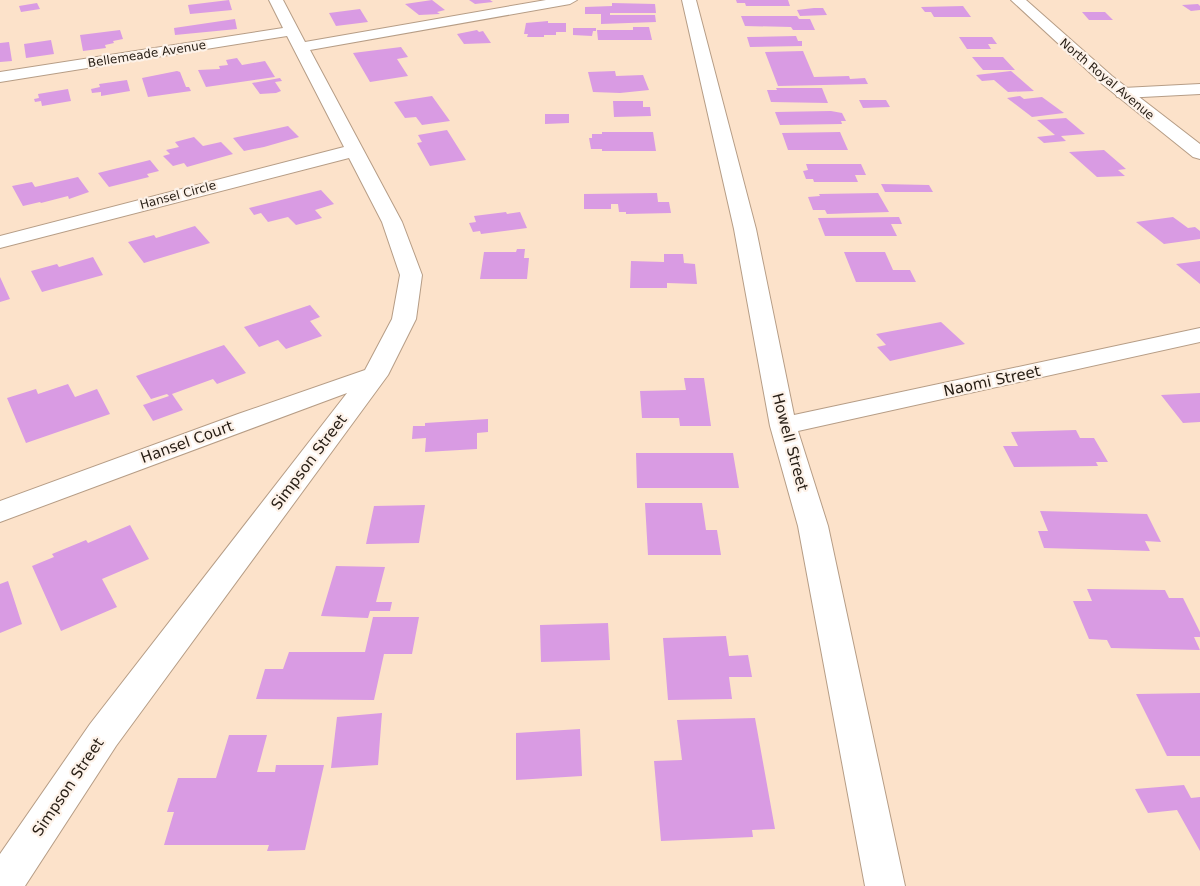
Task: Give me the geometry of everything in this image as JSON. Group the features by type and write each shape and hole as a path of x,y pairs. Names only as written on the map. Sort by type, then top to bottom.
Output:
{"street":[{"name":"Simpson Street","path":"2,886 102,735 375,375 404,319 411,275 392,222 276,0"},
{"name":"Bellemeade Avenue","path":"0,77 297,39 570,0"},
{"name":"Howell Street","path":"690,0 745,229 783,426 813,526 885,886"},
{"name":"North Royal Avenue","path":"1018,0 1123,94 1200,153"},
{"path":"1123,94 1200,89"},
{"name":"Hansel Circle","path":"0,242 356,150"},
{"name":"Naomi Street","path":"783,426 1200,335"},
{"name":"Hansel Court","path":"0,512 247,420 375,375"}],"building":[{"path":"229,0 232,10 190,14 188,5"},
{"path":"432,0 445,10 437,12 440,14 419,15 405,4"},
{"path":"469,0 490,0 493,2 475,4"},
{"path":"736,0 788,0 790,6 746,6 745,3 737,3"},
{"path":"37,3 40,9 21,12 19,6"},
{"path":"612,3 655,4 656,13 610,13 610,15 655,15 656,22 601,24 601,14 585,14 585,7 612,6"},
{"path":"1198,4 1200,10 1191,11 1182,5"},
{"path":"963,6 971,17 934,17 931,12 925,12 921,7"},
{"path":"823,8 827,15 800,16 797,10"},
{"path":"360,9 368,22 336,26 329,13"},
{"path":"1082,12 1105,12 1113,20 1089,20"},
{"path":"741,16 797,16 799,19 810,19 815,30 793,30 791,27 745,26"},
{"path":"235,19 237,29 175,35 174,28"},
{"path":"548,21 548,23 566,23 566,32 556,32 556,35 544,35 544,37 527,37 528,34 524,34 526,23"},
{"path":"633,27 649,27 652,40 598,40 597,30 633,30"},
{"path":"573,28 596,28 596,31 593,31 592,36 573,35"},
{"path":"120,30 123,39 105,45 106,48 83,51 80,35"},
{"path":"477,30 479,32 483,31 491,43 464,44 457,34"},
{"path":"796,36 798,41 802,41 802,46 750,47 747,37"},
{"path":"959,37 992,37 997,44 988,44 991,49 967,49"},
{"path":"51,40 54,54 26,58 24,44"},
{"path":"9,42 12,61 0,62 0,43"},
{"path":"401,47 408,57 397,59 408,76 370,82 353,53"},
{"path":"803,51 814,77 849,76 850,79 865,78 868,84 778,86 765,52"},
{"path":"972,57 1003,57 1015,70 983,70"},
{"path":"237,58 242,65 265,61 275,77 206,87 198,70 220,69 219,66 228,65 226,60"},
{"path":"615,71 616,76 643,75 649,90 620,93 593,92 588,72"},
{"path":"1011,71 1034,91 1008,92 994,80 982,81 976,75"},
{"path":"180,72 186,87 189,87 191,91 148,97 142,78"},
{"path":"280,78 282,81 275,82 281,91 276,93 260,94 252,83"},
{"path":"127,80 130,91 101,96 101,92 92,93 91,89 100,87 99,84"},
{"path":"776,88 822,88 828,103 771,102 767,90 777,90"},
{"path":"68,89 71,101 42,106 41,101 35,102 34,99 39,98 38,94"},
{"path":"432,96 450,121 422,125 416,117 405,118 394,102"},
{"path":"1020,96 1024,99 1042,97 1064,113 1032,117 1007,98"},
{"path":"859,100 886,100 890,107 863,108"},
{"path":"613,101 643,101 643,107 650,107 651,116 614,117"},
{"path":"831,111 842,113 846,121 841,121 842,124 780,125 775,112"},
{"path":"545,114 569,114 569,123 545,124"},
{"path":"1066,118 1085,134 1061,136 1066,141 1044,143 1037,137 1055,135 1037,120"},
{"path":"288,126 299,137 244,151 233,138"},
{"path":"447,130 466,160 430,166 417,143 422,142 418,135"},
{"path":"602,132 653,132 656,151 602,151 602,149 591,149 589,138 592,138 592,134 602,134"},
{"path":"840,132 848,150 788,150 782,133"},
{"path":"194,137 203,146 221,142 233,154 187,167 184,163 173,166 163,156 170,154 166,150 179,147 175,142"},
{"path":"1104,150 1126,169 1118,170 1125,176 1097,177 1069,152"},
{"path":"150,160 159,171 147,174 149,177 109,187 98,173"},
{"path":"806,164 861,164 866,175 855,175 858,182 814,182 813,179 806,179 803,171 808,170"},
{"path":"78,177 89,192 69,199 68,196 23,206 12,186 32,182 35,187"},
{"path":"881,184 929,185 933,192 885,192"},
{"path":"321,190 334,204 315,210 322,218 296,225 288,217 268,222 261,213 254,215 249,208"},
{"path":"657,193 658,202 669,202 671,213 626,214 626,212 619,212 618,204 611,204 611,209 584,209 584,194"},
{"path":"878,193 889,212 827,214 825,210 813,210 808,197 820,196 819,194"},
{"path":"506,212 507,214 520,212 527,228 481,234 480,231 473,232 469,223 476,222 474,216"},
{"path":"899,217 902,224 891,224 897,236 825,236 818,218"},
{"path":"1173,217 1188,228 1195,227 1200,231 1200,239 1164,244 1136,222"},
{"path":"195,226 210,243 144,263 128,242 154,235 156,238"},
{"path":"517,249 525,249 524,258 529,258 527,279 480,279 484,252 516,252"},
{"path":"844,252 885,252 893,270 910,270 916,282 856,282"},
{"path":"664,254 683,254 684,263 695,264 697,284 667,283 667,288 630,288 631,261 664,262"},
{"path":"93,257 103,275 42,292 31,271 57,264 59,267"},
{"path":"1200,261 1200,284 1176,264"},
{"path":"0,277 10,299 0,302"},
{"path":"310,305 320,317 310,321 322,336 286,349 278,340 259,347 244,327"},
{"path":"941,322 965,344 890,361 877,347 886,345 876,334"},
{"path":"224,345 246,373 217,384 213,379 172,394 183,410 153,421 143,405 169,396 167,394 151,399 136,376"},
{"path":"684,378 704,378 711,426 680,426 679,418 642,418 640,391 686,390"},
{"path":"68,384 75,397 97,389 110,414 26,443 7,398 36,389 38,394"},
{"path":"1200,393 1200,422 1183,423 1161,395"},
{"path":"488,419 488,432 477,433 477,449 425,452 426,438 412,439 413,426 425,426 425,423"},
{"path":"1076,430 1080,438 1094,438 1108,462 1096,462 1098,466 1014,467 1003,446 1018,446 1011,432"},
{"path":"636,453 733,453 739,488 637,488"},
{"path":"645,503 702,503 706,530 717,530 721,555 648,555"},
{"path":"425,505 419,543 366,544 374,506"},
{"path":"1040,511 1147,514 1161,542 1145,541 1150,551 1044,548 1038,531 1048,531"},
{"path":"130,525 149,559 102,579 117,607 61,631 32,566 54,557 52,554 86,540 88,543"},
{"path":"336,566 385,567 376,602 392,602 390,611 370,611 368,618 321,616"},
{"path":"8,581 22,624 0,633 0,584"},
{"path":"1087,589 1165,590 1169,598 1183,598 1200,632 1200,637 1194,637 1200,650 1111,648 1107,640 1089,639 1073,601 1092,601"},
{"path":"373,617 419,617 412,654 384,654 374,700 256,699 265,669 283,669 289,652 365,652"},
{"path":"608,623 610,660 541,662 540,625"},
{"path":"726,636 729,656 748,655 752,677 729,677 732,699 668,700 663,638"},
{"path":"1200,693 1200,756 1167,756 1136,694"},
{"path":"382,713 378,765 331,768 337,717"},
{"path":"755,718 775,829 752,830 753,837 661,841 654,761 682,760 677,720"},
{"path":"580,729 582,776 516,780 516,733"},
{"path":"229,735 267,735 257,772 275,772 276,765 324,765 305,850 267,851 269,845 164,845 174,812 167,812 178,778 216,778"},
{"path":"1184,785 1191,798 1200,797 1200,851 1177,810 1148,813 1135,789"}]}
